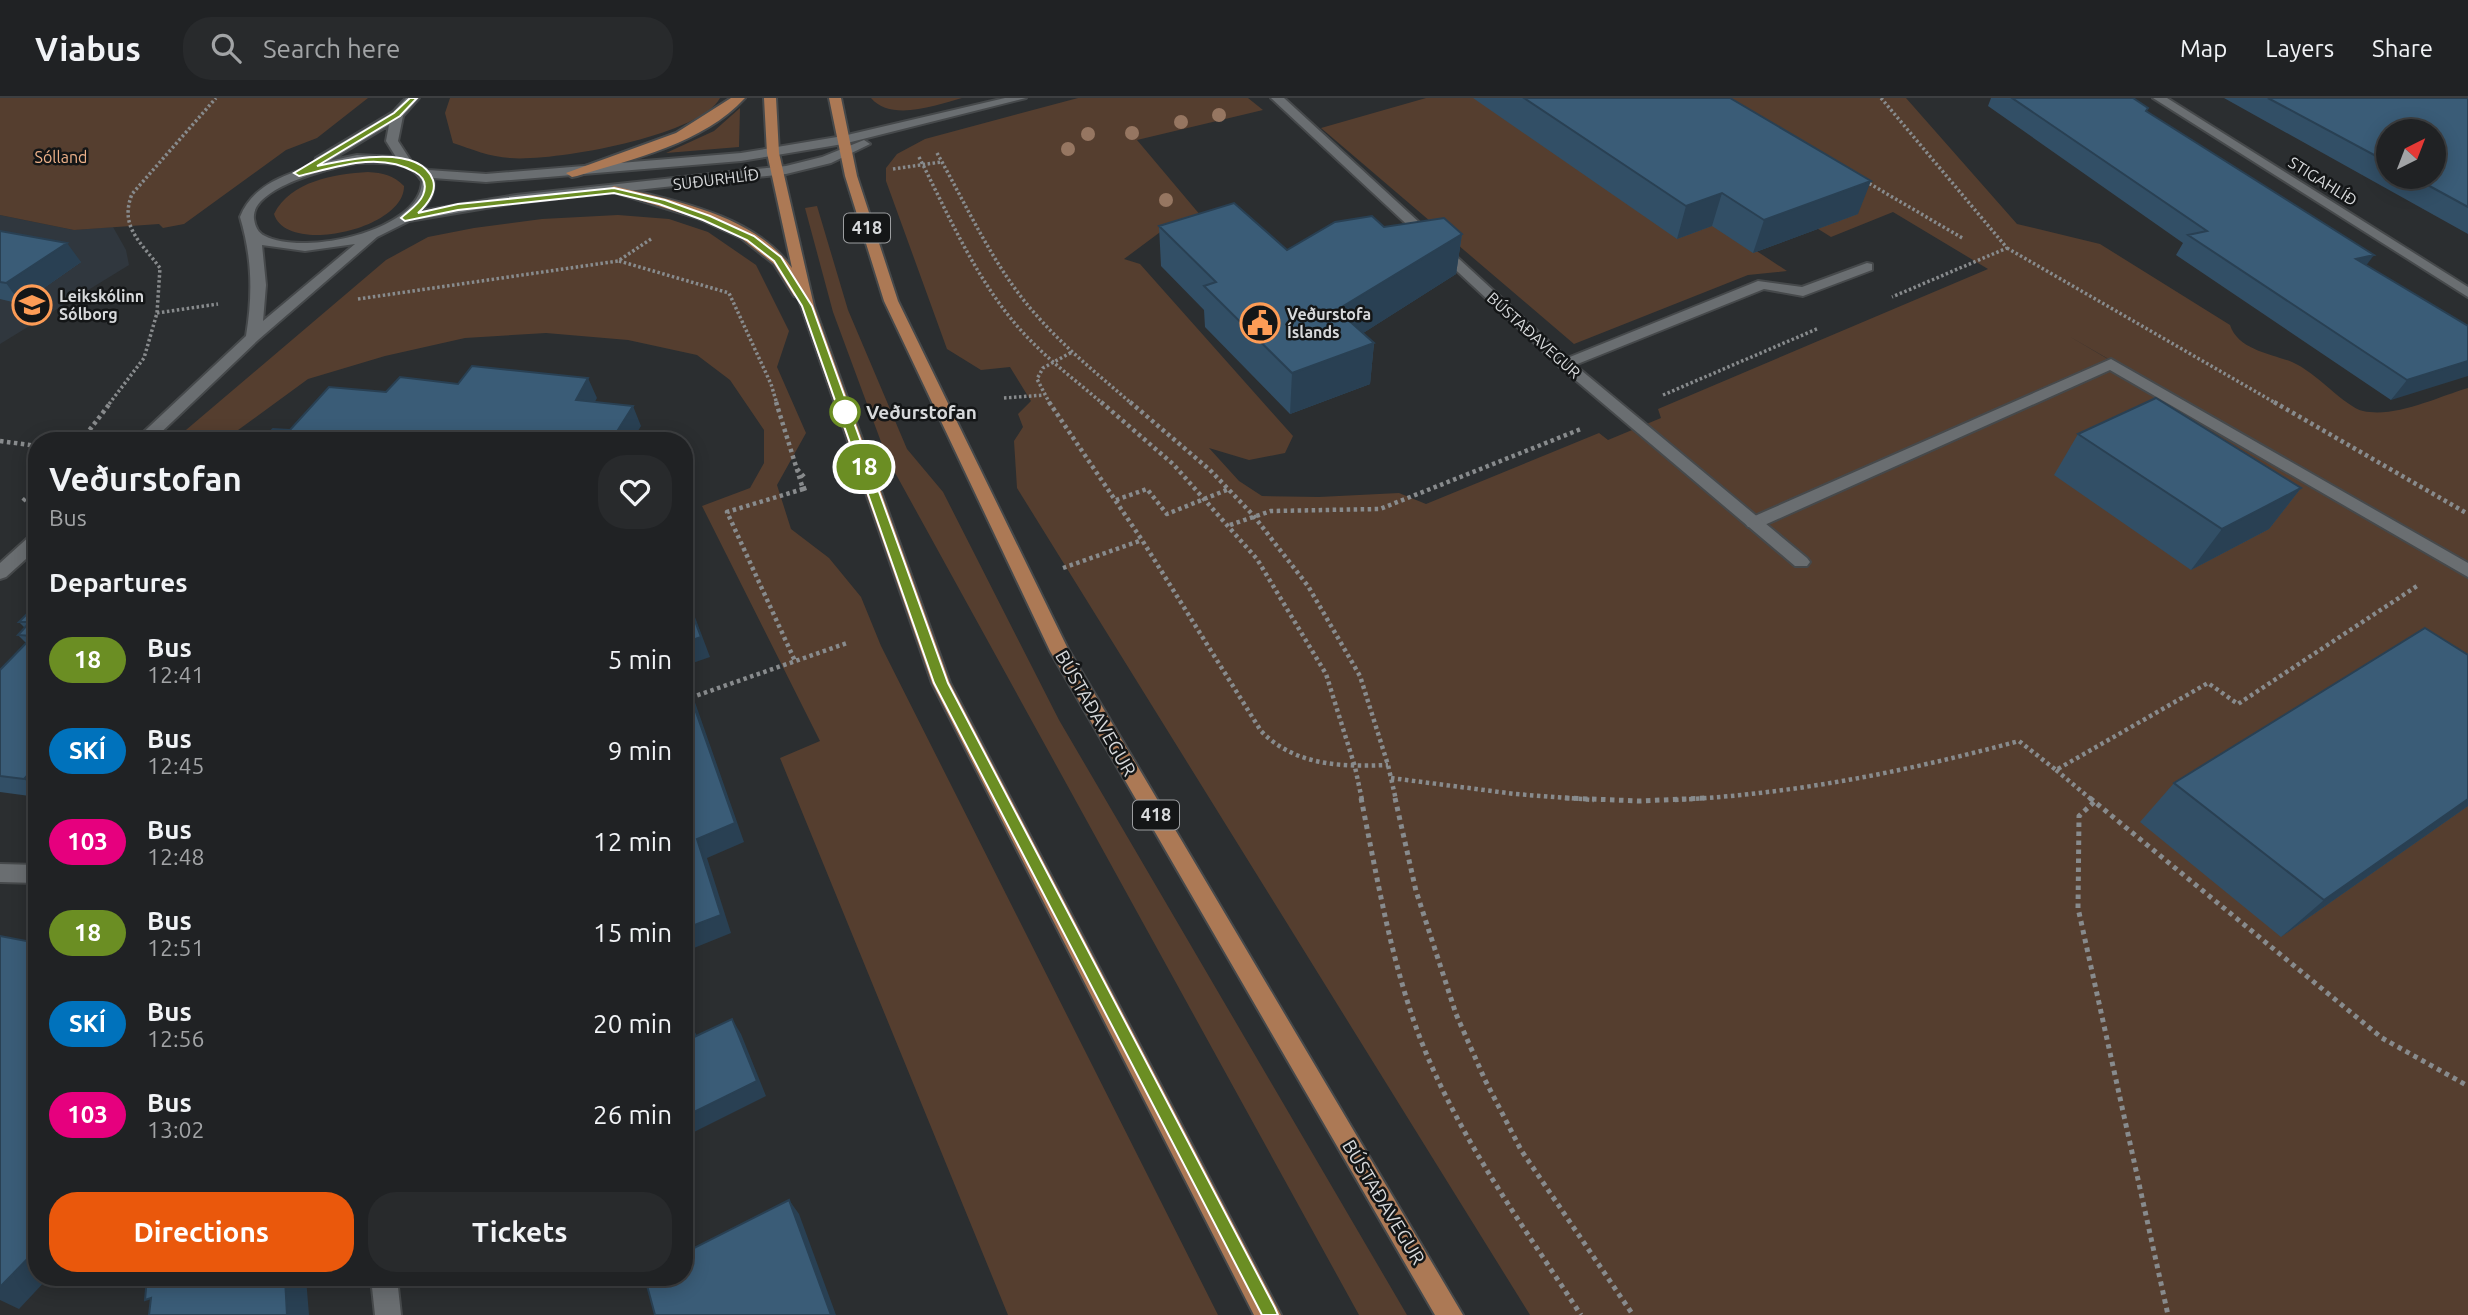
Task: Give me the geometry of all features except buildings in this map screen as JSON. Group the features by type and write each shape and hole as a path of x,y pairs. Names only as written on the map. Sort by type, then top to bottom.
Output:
{"main road":[{"path":"572,173 646,151 674,139 722,113 739,98"},
{"path":"770,98 773,153 807,306 941,683 1268,1315"},
{"name":"BÚSTAÐAVEGUR","path":"835,98 844,147 891,301 1059,651 1450,1315"},
{"path":"614,190 692,212 750,238 778,259 807,306"}],"street":[{"path":"253,337 261,278 252,233 247,222 250,209 260,196 397,114 413,98"},
{"path":"777,171 889,129 1020,98"},
{"name":"BÚSTAÐAVEGUR","path":"1277,98 1565,364 1801,562"},
{"name":"STIGAHLÍÐ","path":"2159,98 2468,293"},
{"path":"397,114 392,141 407,163"},
{"path":"773,153 844,147"},
{"name":"SUÐURHLÍÐ","path":"425,174 486,178 572,173 773,153"},
{"path":"152,432 253,337 378,233 419,207 428,195 430,184 425,174 407,163 384,159 357,159 299,173"},
{"name":"SUÐURHLÍÐ","path":"405,218 458,207 777,171"},
{"path":"252,233 264,241 303,247 340,243 378,233"},
{"path":"1565,364 1763,284 1803,292 1867,267"},
{"path":"1754,523 2111,364 2468,571"},
{"path":"0,573 28,547"},
{"path":"0,873 28,873"},
{"path":"385,1286 388,1315"}],"path":[{"path":"88,432 144,358 157,313 160,268 128,224 125,209 132,194 216,98"},
{"path":"932,142 999,264 1036,315 1072,352 1166,430 1229,489 1253,515 1315,598 1360,676 1388,765 1416,891 1456,1014 1485,1080 1521,1150 1633,1315"},
{"path":"915,146 922,165 970,256 998,301 1030,340 1173,464 1206,499 1256,559 1326,674 1355,766 1392,954 1418,1031 1444,1092 1479,1157 1581,1315"},
{"path":"881,171 941,162"},
{"path":"1860,178 1964,239"},
{"path":"618,261 661,233"},
{"path":"2007,248 2468,514"},
{"path":"356,300 618,261 729,293 771,384 803,489"},
{"path":"157,313 219,303"},
{"path":"1072,352 1043,368 1037,379 1044,395 1142,540 1256,726 1276,746 1303,758 1355,766 1388,765"},
{"path":"1003,398 1044,395"},
{"path":"0,441 28,445"},
{"path":"796,468 806,479"},
{"path":"795,661 727,512 809,488"},
{"path":"1116,500 1147,489 1167,514 1229,489"},
{"path":"1062,568 1142,540"},
{"path":"2056,770 2208,683 2238,704 2453,562"},
{"path":"693,697 847,643"},
{"path":"1391,778 1521,794 1640,801 1782,790 1851,781 2019,741 2382,1038 2468,1086"},
{"path":"2094,802 2079,816 2078,908 2168,1315"}],"shaded area":[{"name":"Leikskólinn Sólborg","path":"0,215 74,230 113,227 126,250 129,265 0,344"}],"green space":[{"name":"Sólland","path":"0,98 368,98 317,138 286,150 184,224 163,228 159,224 74,230 0,215"},
{"path":"450,98 720,98 707,112 656,135 590,151 558,156 510,158 453,143 445,113"},
{"path":"871,98 962,98 915,110 902,110 890,109"},
{"path":"1078,98 1248,98 1263,110 1137,140 1201,216 1171,224 1124,259 1140,264 1293,436 1285,453 1249,460 1209,448 1239,481 1262,496 1319,497 1399,493 1426,504 1599,433 1608,440 1661,418 1658,409 1988,269 1893,212 1831,237 1772,200 1671,98 1906,98 2017,224 2100,244 2230,325 2240,340 2248,346 2301,367 2356,408 2363,411 2389,412 2416,406 2468,388 2468,567 2067,335 2468,571 2468,1315 1530,1315 1017,488 1014,441 1023,427 1018,414 1031,401 1010,367 981,370 947,349 886,181 886,168 897,154 925,139"},
{"path":"1426,98 1477,98 1714,223 1787,271 1748,275 1574,344 1321,128"},
{"path":"740,108 739,147 666,153 714,131"},
{"path":"368,172 388,175 404,186 399,201 386,214 367,225 321,235 300,233 283,227 274,214 291,194 315,181"},
{"path":"817,206 848,310 907,449 943,492 1059,720 1407,1315 1359,1315 887,458 833,312 805,208"},
{"path":"618,215 669,219 708,232 756,265 789,331 777,367 806,433 777,485 791,529 829,558 861,597 881,646 1218,1315 1008,1315 780,758 820,741 702,506 750,488 764,463 764,430 730,380 697,355 628,340 546,333 465,338 385,356 308,379 235,432 184,432 386,260 428,237 542,219"}],"bus line":[{"name":"18","path":"413,98 397,114 299,173 357,159 384,159 407,163 425,174 430,184 428,195 419,207 405,218 458,207 614,190 662,202 707,218 750,238 778,259 807,306 941,683 1268,1315"}],"place":[{"name":"Leikskólinn Sólborg","path":"32,305"},
{"name":"Veðurstofa Íslands","path":"1260,323"},
{"name":"Veðurstofan","path":"845,412"}]}
